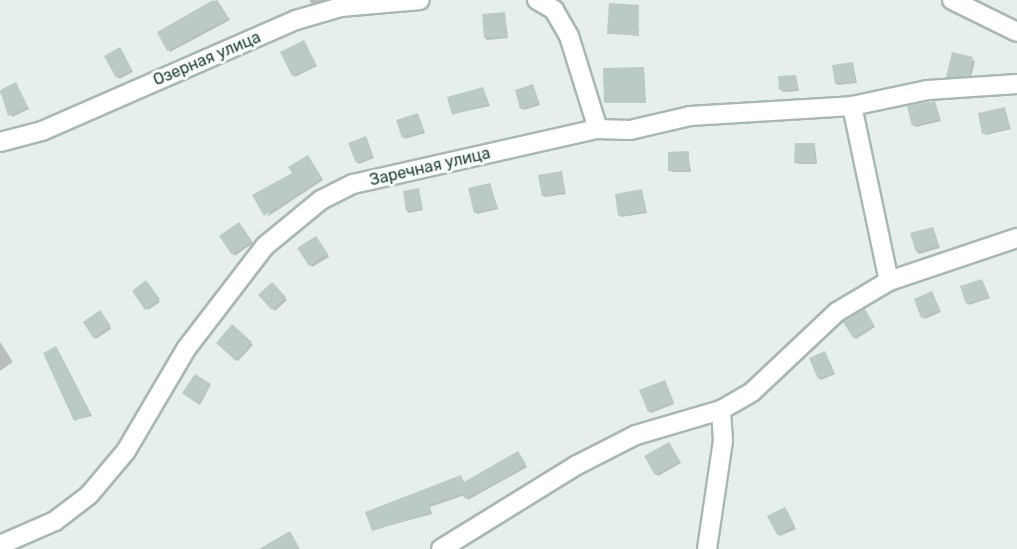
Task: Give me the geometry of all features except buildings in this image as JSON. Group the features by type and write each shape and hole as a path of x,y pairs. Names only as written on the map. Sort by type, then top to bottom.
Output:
{"street":[{"name":"Озерная улица","path":"0,142 42,131 296,20 341,7 420,0"},
{"path":"537,0 554,10 569,36 598,129"},
{"path":"952,0 1017,32"},
{"name":"Заречная улица","path":"0,544 55,521 89,495 126,451 186,350 234,283 265,246 321,200 353,184 598,129 630,130 690,116 852,106 928,90 1017,84"},
{"path":"852,106 889,281"},
{"path":"441,549 536,488 636,435 721,410 778,371 837,312 889,281 1017,238"},
{"path":"707,549 723,440 721,410"}]}
